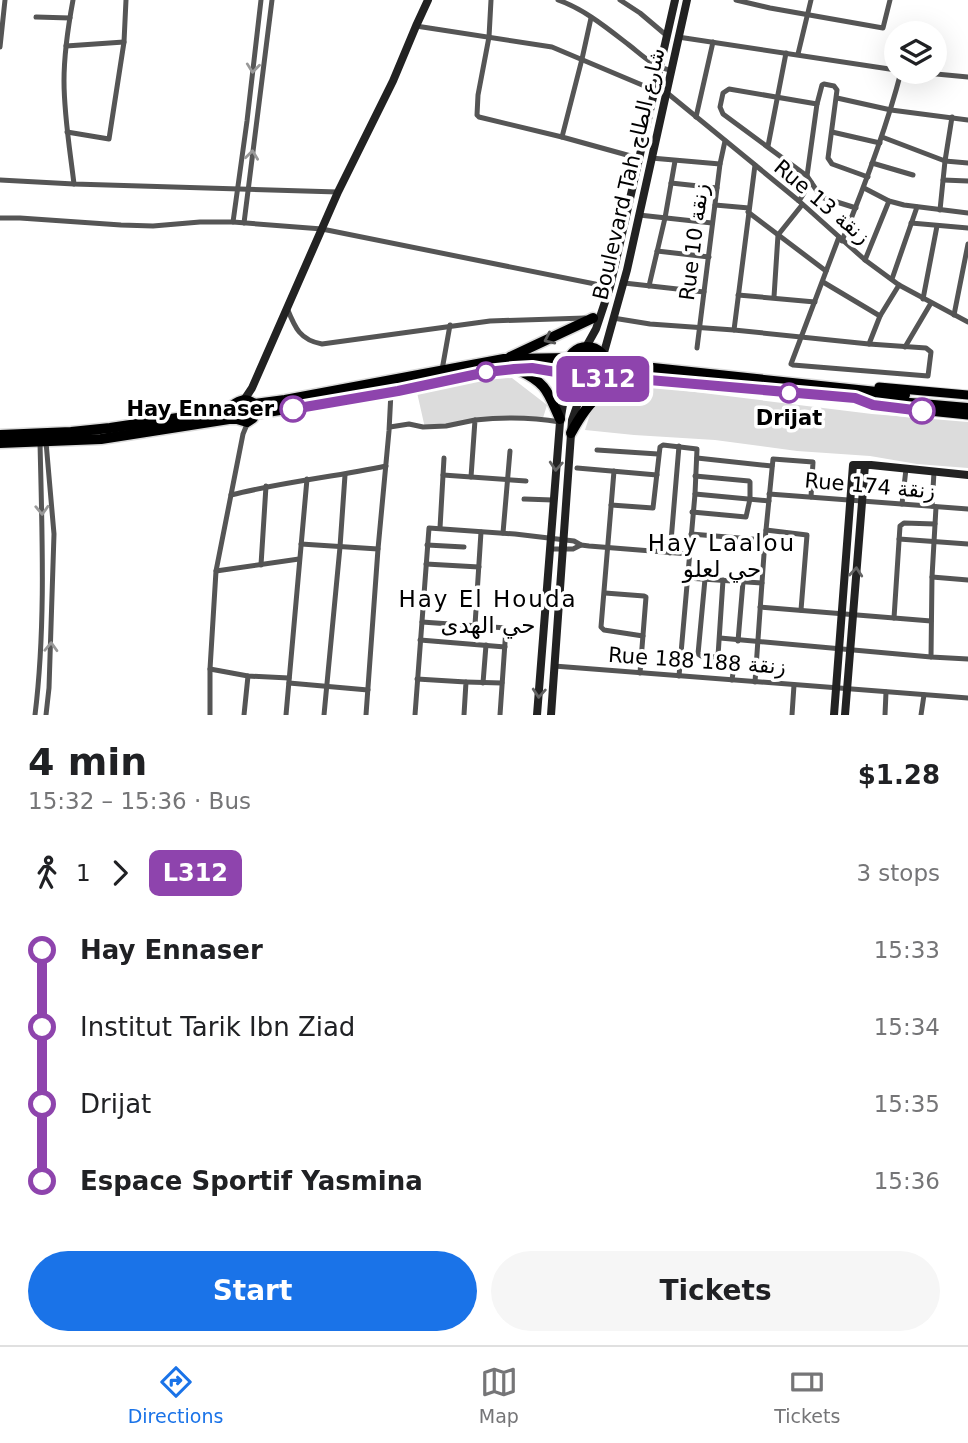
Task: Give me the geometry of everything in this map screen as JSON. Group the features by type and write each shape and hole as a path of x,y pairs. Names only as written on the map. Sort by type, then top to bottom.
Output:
{"highway":[{"path":"504,359 596,318"},
{"path":"570,377 567,368 569,358 576,350 586,347 625,365 968,402"},
{"path":"0,435 71,432 225,411 246,411 285,400 504,359 569,358"},
{"path":"0,443 101,439 246,411 391,392 514,369 532,368 570,377 582,386 592,386 603,378 606,371 605,358"},
{"path":"514,369 541,383 549,394 560,421"},
{"path":"603,378 968,408"},
{"path":"571,433 586,407 596,397 614,387 649,380"}],"main road":[{"path":"788,383 832,383 968,395"},
{"path":"855,398 880,406 968,415"}],"street":[{"path":"0,47 5,0"},
{"path":"73,0 64,83 74,184"},
{"path":"67,132 109,139 124,42 126,0"},
{"path":"233,222 261,0"},
{"path":"244,223 272,0"},
{"path":"210,715 216,571 252,388 321,229 393,81 428,0"},
{"path":"491,0 489,37 477,115 638,158"},
{"path":"558,0 591,18 659,68 671,70"},
{"path":"620,0 666,35"},
{"name":"Boulevard Tah شارع الطاح","path":"586,347 610,287 675,0"},
{"name":"Boulevard Tah شارع الطاح","path":"605,358 687,0"},
{"path":"736,0 883,28 890,0"},
{"path":"770,8 772,0"},
{"path":"798,54 811,0"},
{"path":"36,17 70,18"},
{"path":"562,137 591,18"},
{"path":"416,26 552,47 654,90 666,92"},
{"path":"678,37 884,68"},
{"path":"66,46 124,42"},
{"path":"696,117 713,42"},
{"path":"768,146 786,53"},
{"path":"947,75 968,77"},
{"path":"774,297 778,236 800,203 809,179 817,104 824,84 836,87 829,161 868,177"},
{"path":"613,318 650,324 734,330 800,338 929,349 931,352 928,376 793,365 791,362 800,338 823,282 826,271 864,188 898,84"},
{"path":"817,104 729,89 723,93 720,107 723,114 809,179 821,197 856,208"},
{"name":"Rue 13 زنقة","path":"666,92 865,260 899,285 968,322"},
{"path":"836,98 891,110 968,120"},
{"path":"940,209 944,161 952,117"},
{"path":"832,132 881,140 944,161 968,163"},
{"name":"Rue 10 زنقة","path":"696,348 724,141"},
{"path":"651,158 720,164"},
{"path":"649,286 676,161"},
{"path":"872,163 913,175"},
{"path":"734,330 755,165"},
{"path":"0,180 338,192"},
{"path":"943,180 968,181"},
{"path":"671,183 717,188"},
{"path":"864,188 889,201 904,205 968,213"},
{"path":"865,260 889,201"},
{"path":"715,205 748,210 826,271"},
{"path":"891,279 917,207"},
{"path":"639,215 712,223"},
{"path":"0,218 142,225 233,222 321,229 610,287"},
{"path":"911,223 968,228"},
{"path":"923,299 937,226"},
{"path":"954,315 968,244"},
{"path":"657,251 709,257"},
{"path":"823,282 880,316"},
{"path":"624,283 704,292"},
{"path":"869,344 880,316 899,285"},
{"path":"738,295 815,302"},
{"path":"905,347 931,303"},
{"path":"287,308 301,335 312,342 322,344 490,321 596,318"},
{"path":"442,371 450,325"},
{"path":"537,715 560,421 570,377"},
{"path":"551,715 571,433 575,408 592,386"},
{"path":"366,715 391,392"},
{"path":"390,427 409,424 423,427 446,426 498,417 560,421"},
{"path":"471,477 475,420"},
{"path":"43,441 54,534 49,715"},
{"path":"36,715 40,677 43,441"},
{"path":"611,505 653,508 659,447 663,445 697,449 679,676"},
{"path":"670,553 679,446"},
{"path":"597,450 659,454"},
{"path":"503,533 510,451"},
{"path":"440,528 444,457"},
{"path":"698,458 813,463 811,496"},
{"path":"755,682 772,462"},
{"path":"834,715 852,467 855,464 968,475"},
{"path":"845,715 865,465"},
{"path":"231,495 266,486 345,475 386,466"},
{"path":"577,468 657,475"},
{"path":"902,504 906,469"},
{"path":"614,471 601,627 604,630 643,636"},
{"path":"931,657 934,472"},
{"path":"324,715 345,475"},
{"path":"443,475 526,481"},
{"path":"692,512 746,516 750,499 748,481 695,476"},
{"path":"286,715 307,479"},
{"path":"261,565 266,486"},
{"path":"695,494 769,501"},
{"name":"Rue 174 زنقة","path":"769,494 968,509"},
{"path":"524,499 553,500"},
{"path":"894,618 900,526 904,523 935,524"},
{"path":"415,715 429,528 551,538 573,549 581,545 689,554"},
{"path":"766,530 807,535 801,610"},
{"path":"475,625 481,531"},
{"path":"691,534 765,540"},
{"path":"899,539 968,544"},
{"path":"300,544 378,550"},
{"path":"550,549 563,544"},
{"path":"427,545 464,547"},
{"path":"216,571 299,559"},
{"path":"426,564 479,567"},
{"path":"932,577 968,580"},
{"path":"687,578 762,583"},
{"path":"705,579 698,654 735,658 732,680"},
{"path":"718,656 723,580"},
{"path":"738,641 743,582"},
{"path":"605,593 646,597 640,673"},
{"path":"760,607 931,621"},
{"path":"422,622 506,629 500,715"},
{"path":"720,638 968,659"},
{"path":"420,640 505,647"},
{"path":"483,683 486,645"},
{"name":"Rue 188 زنقة 188","path":"554,666 968,698"},
{"path":"210,669 368,690"},
{"path":"244,715 248,676"},
{"path":"418,679 466,684 502,684"},
{"path":"464,715 466,684"},
{"path":"792,715 794,685"},
{"path":"884,715 886,692"},
{"path":"921,715 924,695"}],"shaded area":[{"path":"512,378 547,405 543,418 497,417 425,428 416,388 463,380"},
{"path":"654,387 872,414 968,422 968,468 715,440 585,430 592,409 608,395 623,390"}],"bus line":[{"name":"L312","path":"293,409 487,372 532,368 568,374 575,383 582,386 592,386 603,378 626,378 855,398 873,405 922,411"}],"place":[{"name":"Drijat","path":"789,393"},
{"name":"Hay Ennaser","path":"293,409"}],"district":[{"name":"Hay Laalou حي لعلو","path":"722,556"},
{"name":"Hay El Houda حي الهدى","path":"488,612"}]}
